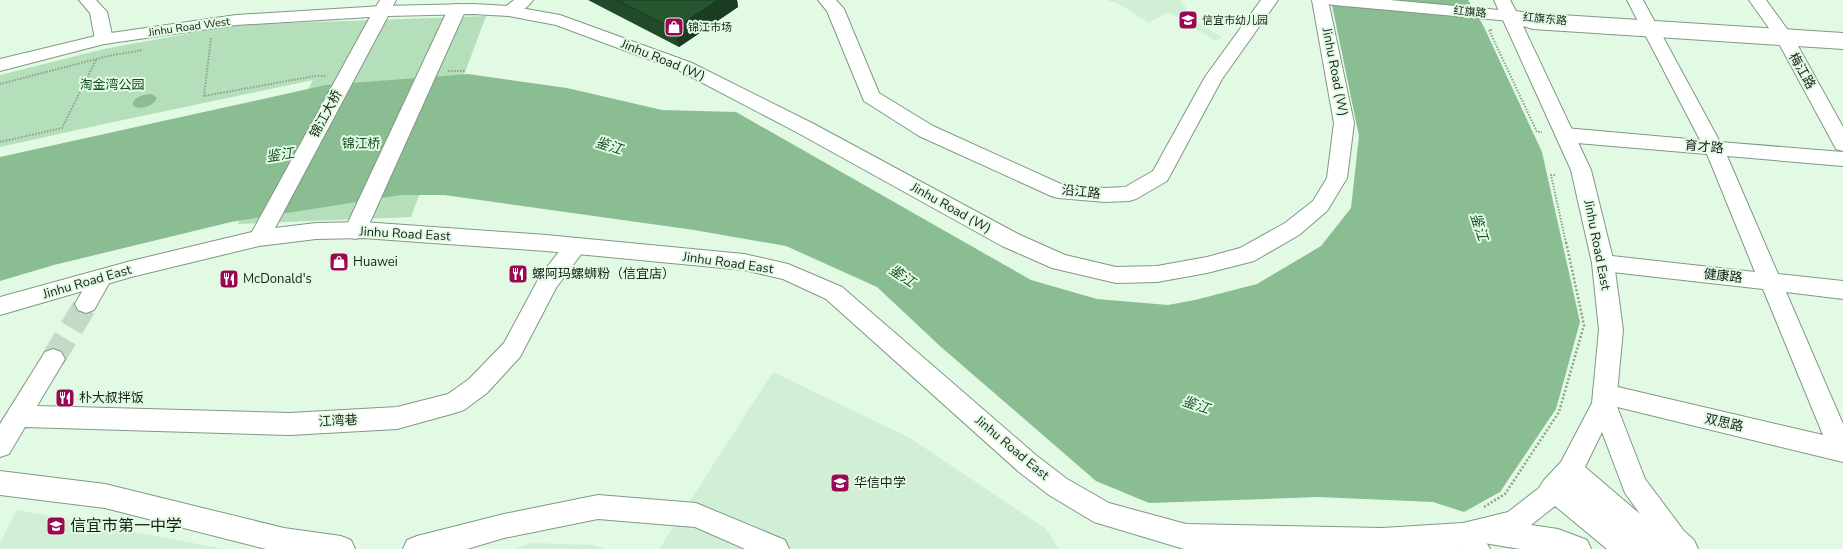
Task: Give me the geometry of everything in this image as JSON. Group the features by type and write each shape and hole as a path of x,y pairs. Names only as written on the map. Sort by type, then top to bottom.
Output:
{"main road":[{"path":"87,0 98,12 104,39"},
{"path":"509,11 525,0"},
{"name":"沿江路","path":"826,0 835,9 871,97 926,131 1058,191 1105,195 1129,194 1160,176 1214,77 1270,0"},
{"name":"Jinhu Road (W)","path":"385,5 509,11 560,20 686,67 805,128 1010,240 1060,262 1116,275 1157,274 1207,265 1246,255 1292,229 1320,206 1337,178 1344,123 1320,0"},
{"name":"红旗路","path":"1334,0 1506,8"},
{"path":"1635,0 1714,148 1842,451"},
{"name":"梅江路","path":"1757,0 1783,37 1843,144"},
{"name":"Jinhu Road West","path":"0,65 104,39 236,20 385,5"},
{"name":"锦江大桥","path":"259,238 385,5"},
{"name":"红旗东路","path":"1506,8 1530,18 1651,29 1783,37 1843,38"},
{"name":"Jinhu Road East","path":"0,306 101,278 259,238 316,231 355,231 576,246 744,262 788,272 834,293 862,316 1028,464 1058,486 1103,513 1186,537 1382,541 1475,532 1515,522 1548,496 1553,488 1570,470 1604,399 1611,330 1603,263 1580,170 1506,8"},
{"path":"355,231 456,9"},
{"name":"红旗东路","path":"1783,37 1843,44"},
{"name":"育才路","path":"1565,136 1843,159"},
{"name":"江湾巷","path":"5,433 290,424 397,418 455,403 478,386 512,350 548,282 576,246"},
{"name":"健康路","path":"1603,263 1843,290"},
{"path":"86,304 101,278"},
{"path":"5,433 53,359"},
{"path":"1604,399 1634,485 1674,540 1684,549"},
{"name":"双思路","path":"1604,399 1842,451"},
{"path":"1570,470 1660,549"},
{"path":"0,483 105,496 284,541 341,549"},
{"path":"1553,488 1627,549"},
{"path":"417,549 444,544 504,526 598,507 696,515 775,549"},
{"path":"1475,532 1558,542 1577,549"}],"path":[{"path":"1492,30 1489,30 1537,132 1542,132"},
{"path":"204,39 218,36"},
{"path":"211,38 204,96 315,76 332,76"},
{"path":"0,84 96,59 145,50"},
{"path":"0,142 62,128 96,59"},
{"path":"1475,532 1506,494 1559,412 1584,325 1576,278 1551,175 1555,175"}],"shaded area":[{"name":"信宜市幼儿园","path":"1107,0 1179,0 1185,6 1189,18 1222,37 1216,41 1168,12 1149,23 1119,4"},
{"name":"华信中学","path":"773,372 910,438 1046,529 1059,549 659,549"},
{"name":"信宜市第一中学","path":"17,510 225,549 0,549 0,543"},
{"path":"532,543 592,545 608,549 512,549"}],"green space":[{"path":"486,16 411,217 238,224 313,80 0,147 0,75 104,49 235,25"}],"water":[{"name":"鉴江","path":"1331,0 1468,0 1484,27 1542,152 1580,322 1556,409 1500,492 1464,512 1433,502 1318,497 1149,503 1096,481 941,347 877,287 786,246 694,230 444,195 401,195 231,222 54,265 0,281 0,157 326,85 468,74 567,88 662,110 736,112 1031,280 1097,299 1168,305 1195,300 1257,284 1321,246 1351,208 1359,136"},
{"path":"152,94 157,98 150,106 140,108 133,106 133,102 137,98"}],"building":[{"path":"617,0 718,0 674,29"}],"tunnel":[{"path":"53,359 86,304"}],"place":[{"name":"信宜市幼儿园","path":"1188,20"},
{"name":"锦江市场","path":"674,27"},
{"name":"Huawei","path":"339,262"},
{"name":"螺阿玛螺蛳粉（信宜店）","path":"518,274"},
{"name":"McDonald's","path":"229,279"},
{"name":"朴大叔拌饭","path":"65,398"},
{"name":"华信中学","path":"840,483"},
{"name":"信宜市第一中学","path":"56,526"}],"park label":[{"name":"淘金湾公园","path":"112,85"},
{"name":"锦江桥","path":"361,144"}]}
